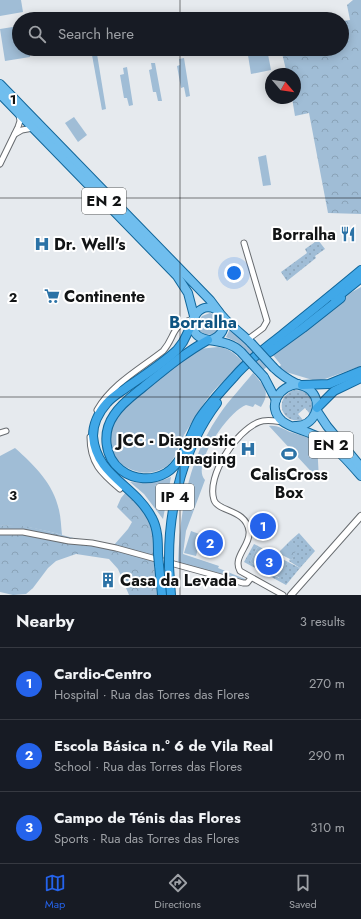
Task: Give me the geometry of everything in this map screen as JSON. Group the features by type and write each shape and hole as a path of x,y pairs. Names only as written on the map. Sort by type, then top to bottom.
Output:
{"highway":[{"name":"IP 4","path":"163,556 168,507 179,469 198,428 226,386 244,367 361,270"},
{"name":"IP 4","path":"163,556 170,531 174,501 182,472 196,440 214,407 248,370 361,278"},
{"path":"270,352 361,284"},
{"path":"166,595 163,556 153,519 137,496 109,472 101,463 96,452 93,432 96,419 107,404 177,350 183,342 193,320"},
{"path":"210,340 192,349 125,402 114,415 107,428 106,440 109,453 116,465 126,473 139,478 151,478 167,472 180,458 202,415 226,386"},
{"path":"300,385 331,383 361,371"},
{"path":"317,409 334,390 361,378"},
{"path":"162,595 164,566"},
{"path":"164,566 171,595"}],"main road":[{"name":"EN 2","path":"0,84 274,368 300,385 308,388 316,396 317,409 327,426 361,467"},
{"name":"EN 2","path":"0,94 177,276 185,287 189,296 193,328 199,337 230,344 241,352 264,377 276,400 276,413 283,422 313,434 328,443 339,452 361,476"},
{"path":"193,320 197,312 206,308 210,308 221,314 224,322 223,331 216,338 210,340"},
{"path":"276,400 278,395 287,387 300,385"},
{"name":"EN 2","path":"293,426 299,426 310,421 317,409"}],"street":[{"path":"0,164 20,123 18,113"},
{"path":"13,137 20,131 33,128"},
{"path":"244,243 267,321 264,328 249,342"},
{"path":"120,489 100,470 94,460 90,442 95,415 104,400 114,389 163,351 179,325 193,320"},
{"path":"283,422 261,422 248,429 229,449 214,480 214,497 216,504 237,514 248,526 249,535 238,564 241,572 283,595"},
{"path":"0,433 6,431"},
{"path":"291,595 361,516"},
{"path":"0,532 23,532 64,541 92,543 116,548 243,583 247,583 251,578"}],"green space":[{"path":"0,0 21,0 23,12 12,12 12,14 0,16"},
{"path":"353,0 361,0 361,214 328,213 309,113 295,116 293,104 301,104 301,68 286,68 283,56 349,56 350,20 347,5"},
{"path":"12,27 12,56 30,57 5,61 0,29"},
{"path":"92,56 97,56 106,109 102,110"},
{"path":"248,56 268,56 271,68 265,68 265,71 251,74"},
{"path":"184,58 190,96 186,97 184,87 181,88 177,66 180,65 179,59"},
{"path":"151,63 155,63 162,101 158,101 156,92 153,92 149,70 152,69"},
{"path":"127,67 133,105 129,106 127,98 124,98 120,75 124,74 123,68"},
{"path":"74,117 87,135 78,142 65,123"},
{"path":"266,155 271,185 263,186 258,157"},
{"path":"318,240 325,249 287,281 281,272 307,253 305,249"},
{"path":"361,287 361,366 316,381 286,372 279,367 281,365 273,355 352,292"},
{"path":"210,313 216,316 219,320 218,329 211,335 200,331 198,323 202,316"},
{"path":"231,327 268,366 263,370 237,342 226,337"},
{"path":"218,347 229,350 244,363 213,391 184,435 176,453 168,465 155,472 145,473 135,471 119,462 111,449 110,441 112,426 122,410 189,354 199,349"},
{"path":"253,373 263,385 266,397 261,407 255,404 253,407 246,405 239,409 222,427 207,451 203,463 202,473 205,480 186,531 183,554 219,566 218,568 245,579 244,581 235,577 178,563 184,505 193,468 200,450 208,432 219,415"},
{"path":"294,390 304,392 312,400 312,409 310,414 305,408 298,414 303,420 289,419 282,410 283,399 287,394"},
{"path":"269,426 275,426 317,442 319,480"},
{"path":"15,448 36,468 48,483 59,510 62,535 31,528 0,526 0,456"},
{"path":"171,477 163,519 144,494 130,482 141,483 160,481"},
{"path":"126,492 142,509 151,525 157,595 129,595 118,569 109,559 76,554 56,561 48,568 33,588 26,594 13,595 0,592 0,526 32,528 114,545 132,522 117,507 121,498"},
{"path":"191,531 202,535 196,556 184,553"},
{"path":"299,533 315,551 300,568 289,561 290,559 292,560 297,548 291,540"},
{"path":"291,540 298,548 292,560 278,553"},
{"path":"254,544 258,546 250,562 279,578 288,562 300,568 286,585 244,562"},
{"path":"258,546 288,562 280,578 250,562"}],"place":[{"name":"Borralha","path":"348,234"},
{"name":"Dr. Well's","path":"42,244"},
{"name":"Continente","path":"52,296"},
{"name":"JCC - Diagnostic Imaging","path":"248,449"},
{"name":"CalisCross Box","path":"289,454"},
{"name":"Cardio-Centro","path":"263,526"},
{"name":"Escola Básica n.º 6 de Vila Real","path":"210,543"},
{"name":"Campo de Ténis das Flores","path":"269,562"},
{"name":"Casa da Levada","path":"108,580"}],"district":[{"name":"Borralha","path":"203,322"}]}
